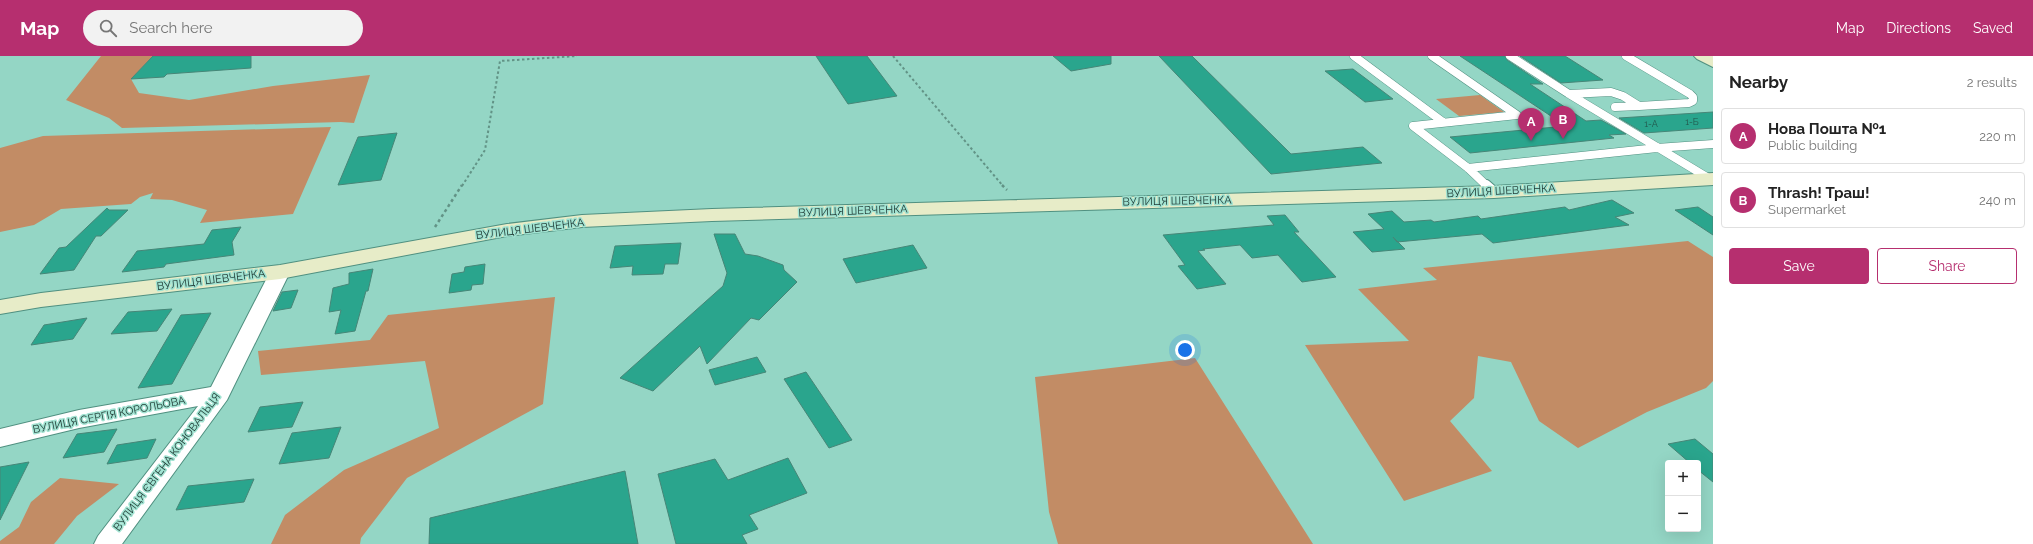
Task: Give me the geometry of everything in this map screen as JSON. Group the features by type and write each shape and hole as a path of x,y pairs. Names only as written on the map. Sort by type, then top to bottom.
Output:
{"street":[{"path":"1702,56 1713,62"},
{"name":"ВУЛИЦЯ ШЕВЧЕНКА","path":"0,307 41,300 280,272 507,230 582,221 1021,205 1494,192 1712,180"},
{"name":"ВУЛИЦЯ ЄВГЕНА КОНОВАЛЬЦЯ","path":"107,544 219,394 280,272"},
{"name":"ВУЛИЦЯ СЕРГІЯ КОРОЛЬОВА","path":"0,438 79,419 219,394"}],"lane":[{"path":"1354,56 1443,122"},
{"path":"1432,56 1517,115 1413,126 1468,168 1494,192"},
{"path":"1510,56 1569,94 1712,180"},
{"path":"1615,108 1689,103 1693,101 1693,98 1626,56"},
{"path":"1569,94 1611,92 1623,96 1639,106"},
{"path":"1468,168 1657,148 1713,144"}],"path":[{"path":"423,245 485,150 500,61 577,56"},
{"path":"893,56 1021,205"}],"shaded area":[{"path":"101,56 153,56 131,79 139,93 189,100 273,86 370,75 354,123 341,122 122,128 109,118 66,100"},
{"path":"1480,95 1504,112 1459,116 1436,99"},
{"path":"331,127 293,214 200,223 207,210 172,200 150,199 153,193 140,197 131,204 61,209 34,225 0,232 0,148 43,136"},
{"path":"1688,241 1713,257 1713,381 1706,388 1647,412 1578,448 1539,421 1511,362 1478,356 1474,398 1450,421 1492,471 1404,501 1305,345 1409,341 1358,289 1437,280 1423,268"},
{"path":"555,297 543,404 407,478 361,538 360,544 271,544 285,515 344,470 439,428 425,361 261,375 258,351 370,340 388,315"},
{"path":"1195,358 1313,544 1058,544 1049,512 1035,377"},
{"path":"60,478 119,484 77,516 54,544 0,544 0,541 19,527 31,502"}],"building":[{"path":"153,56 251,56 251,68 167,74 164,77 131,79"},
{"path":"816,56 867,56 897,96 848,104"},
{"path":"1053,56 1111,56 1111,64 1071,71"},
{"path":"1159,56 1192,56 1291,154 1363,147 1382,163 1271,174"},
{"path":"1460,56 1505,56 1507,60 1543,84 1530,84 1586,121 1601,120 1626,134 1609,135 1614,138 1470,153 1450,137 1566,126"},
{"path":"1520,56 1565,56 1603,80 1561,83"},
{"path":"1353,69 1393,99 1365,102 1325,71"},
{"path":"1713,112 1713,128 1644,133 1619,118"},
{"path":"397,133 381,180 338,185 358,137"},
{"path":"1612,200 1634,213 1615,217 1629,225 1493,243 1482,234 1398,242 1405,249 1372,252 1353,232 1384,229 1368,214 1392,211 1404,222 1431,220 1434,222 1478,216 1481,219 1565,207 1569,210"},
{"path":"1698,207 1713,217 1713,235 1675,210"},
{"path":"107,208 109,210 128,210 101,236 96,236 74,270 40,274 59,248 66,247"},
{"path":"1285,215 1299,232 1294,232 1336,277 1302,282 1278,255 1252,258 1240,245 1203,249 1205,250 1198,251 1226,284 1197,289 1178,266 1185,265 1163,235 1274,225 1267,216"},
{"path":"241,227 232,242 234,255 166,264 164,267 122,272 137,251 204,244 212,230"},
{"path":"714,234 735,234 745,254 758,256 783,265 784,270 797,282 759,320 751,318 707,364 700,346 653,391 620,378 723,286 727,273"},
{"path":"681,243 678,264 665,264 663,274 632,275 633,266 610,268 615,246"},
{"path":"913,245 927,268 856,283 843,259"},
{"path":"485,264 483,284 472,285 471,290 449,293 452,274 464,272 465,267"},
{"path":"373,269 368,291 366,291 355,331 335,334 341,310 329,312 333,288 349,284 349,273"},
{"path":"298,290 291,308 273,311 282,292"},
{"path":"172,309 157,331 111,334 128,312"},
{"path":"211,313 172,384 138,388 181,315"},
{"path":"87,318 73,339 31,345 44,325"},
{"path":"757,357 766,372 715,385 709,370"},
{"path":"806,372 852,440 829,448 784,379"},
{"path":"303,402 292,427 248,432 260,407"},
{"path":"341,427 329,458 279,464 292,433"},
{"path":"117,429 104,452 63,458 77,434"},
{"path":"156,439 147,458 107,464 117,445"},
{"path":"1695,439 1713,454 1713,482 1701,472 1701,460 1687,460 1668,444"},
{"path":"788,458 807,493 749,515 758,529 742,535 747,544 676,544 658,474 715,459 728,480"},
{"path":"29,462 0,520 0,467"},
{"path":"625,471 638,544 429,544 430,518"},
{"path":"254,479 244,502 176,510 188,486"}],"place":[{"name":"Thrash! Траш!","path":"1563,139"},
{"name":"Нова Пошта №1","path":"1531,141"}]}
